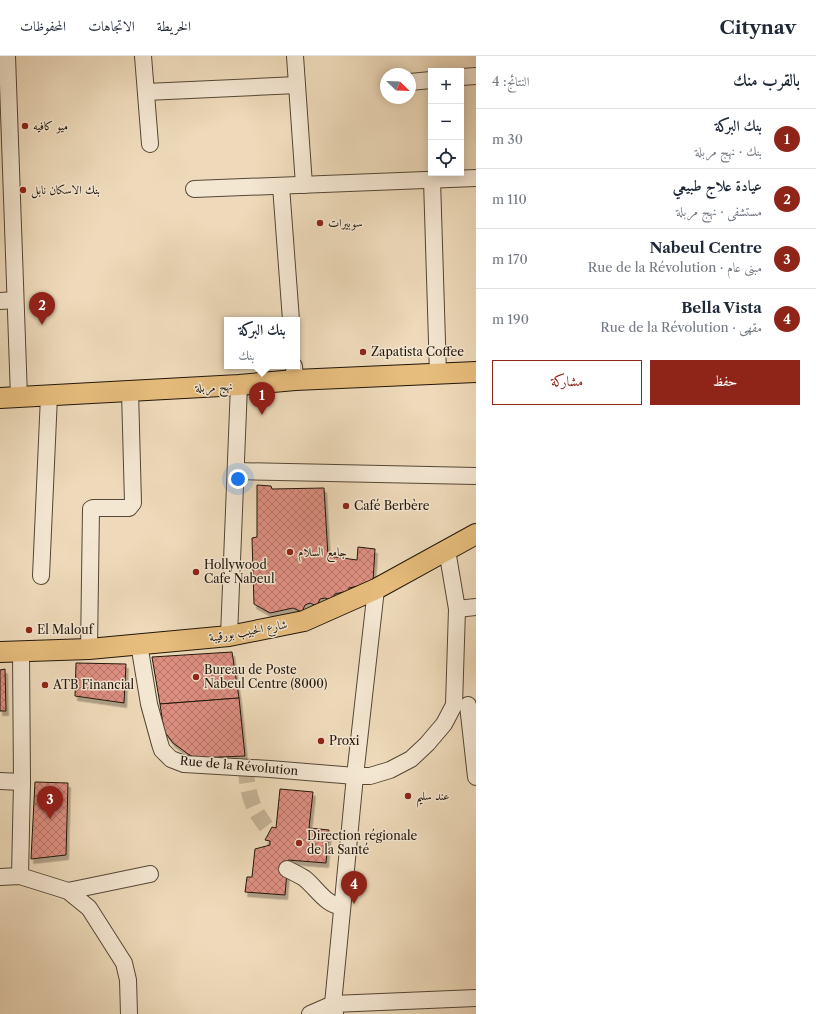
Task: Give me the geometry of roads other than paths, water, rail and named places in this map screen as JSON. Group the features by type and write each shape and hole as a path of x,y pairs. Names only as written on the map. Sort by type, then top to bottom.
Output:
{"main road":[{"name":"نهج مربلة","path":"9,398 239,385 294,373 438,374 476,372"},
{"name":"شارع الحبيب بورقيبة","path":"0,652 89,649 229,636 304,621 376,589 476,534"}],"street":[{"path":"7,56 9,398"},
{"path":"143,56 150,144"},
{"path":"295,56 304,185"},
{"path":"464,77 476,76"},
{"path":"416,81 428,80"},
{"path":"146,92 298,85"},
{"path":"194,189 476,178"},
{"path":"432,180 438,374"},
{"path":"281,186 291,317"},
{"path":"229,636 239,385"},
{"path":"89,649 91,509 129,508 133,503 130,391"},
{"path":"41,576 49,396"},
{"path":"236,471 476,476"},
{"path":"447,550 457,609 466,705 476,777"},
{"path":"334,1009 342,906 355,776 376,589"},
{"path":"457,609 476,607"},
{"name":"Rue de la Révolution","path":"139,644 148,697 162,750 171,759 184,764 370,776 390,770 411,759 427,744 444,724 466,705"},
{"path":"20,876 22,782 21,652"},
{"path":"0,781 22,782"},
{"path":"287,869 304,878 331,904 338,907 342,906"},
{"path":"68,891 150,874"},
{"path":"0,878 20,876 68,891 89,908 124,963 128,980 129,1014"},
{"path":"310,1014 334,1009 476,998"}],"tunnel":[{"path":"246,767 248,786 253,805 260,818 270,831"}],"place":[{"name":"ميو كافيه","path":"25,126"},
{"name":"بنك الاسكان نابل","path":"23,190"},
{"name":"سوبيرات","path":"320,223"},
{"name":"عيادة علاج طبيعي","path":"42,325"},
{"name":"Zapatista Coffee","path":"363,352"},
{"name":"بنك البركة","path":"262,415"},
{"name":"Café Berbère","path":"346,506"},
{"name":"جامع السلام","path":"290,552"},
{"name":"Hollywood Cafe Nabeul","path":"196,572"},
{"name":"El Malouf","path":"29,630"},
{"name":"Bureau de Poste Nabeul Centre (8000)","path":"196,677"},
{"name":"ATB Financial","path":"45,685"},
{"name":"Proxi","path":"321,741"},
{"name":"عند سليم","path":"408,796"},
{"name":"Nabeul Centre","path":"50,819"},
{"name":"Direction régionale de la Santé","path":"299,843"},
{"name":"Bella Vista","path":"354,904"}]}
